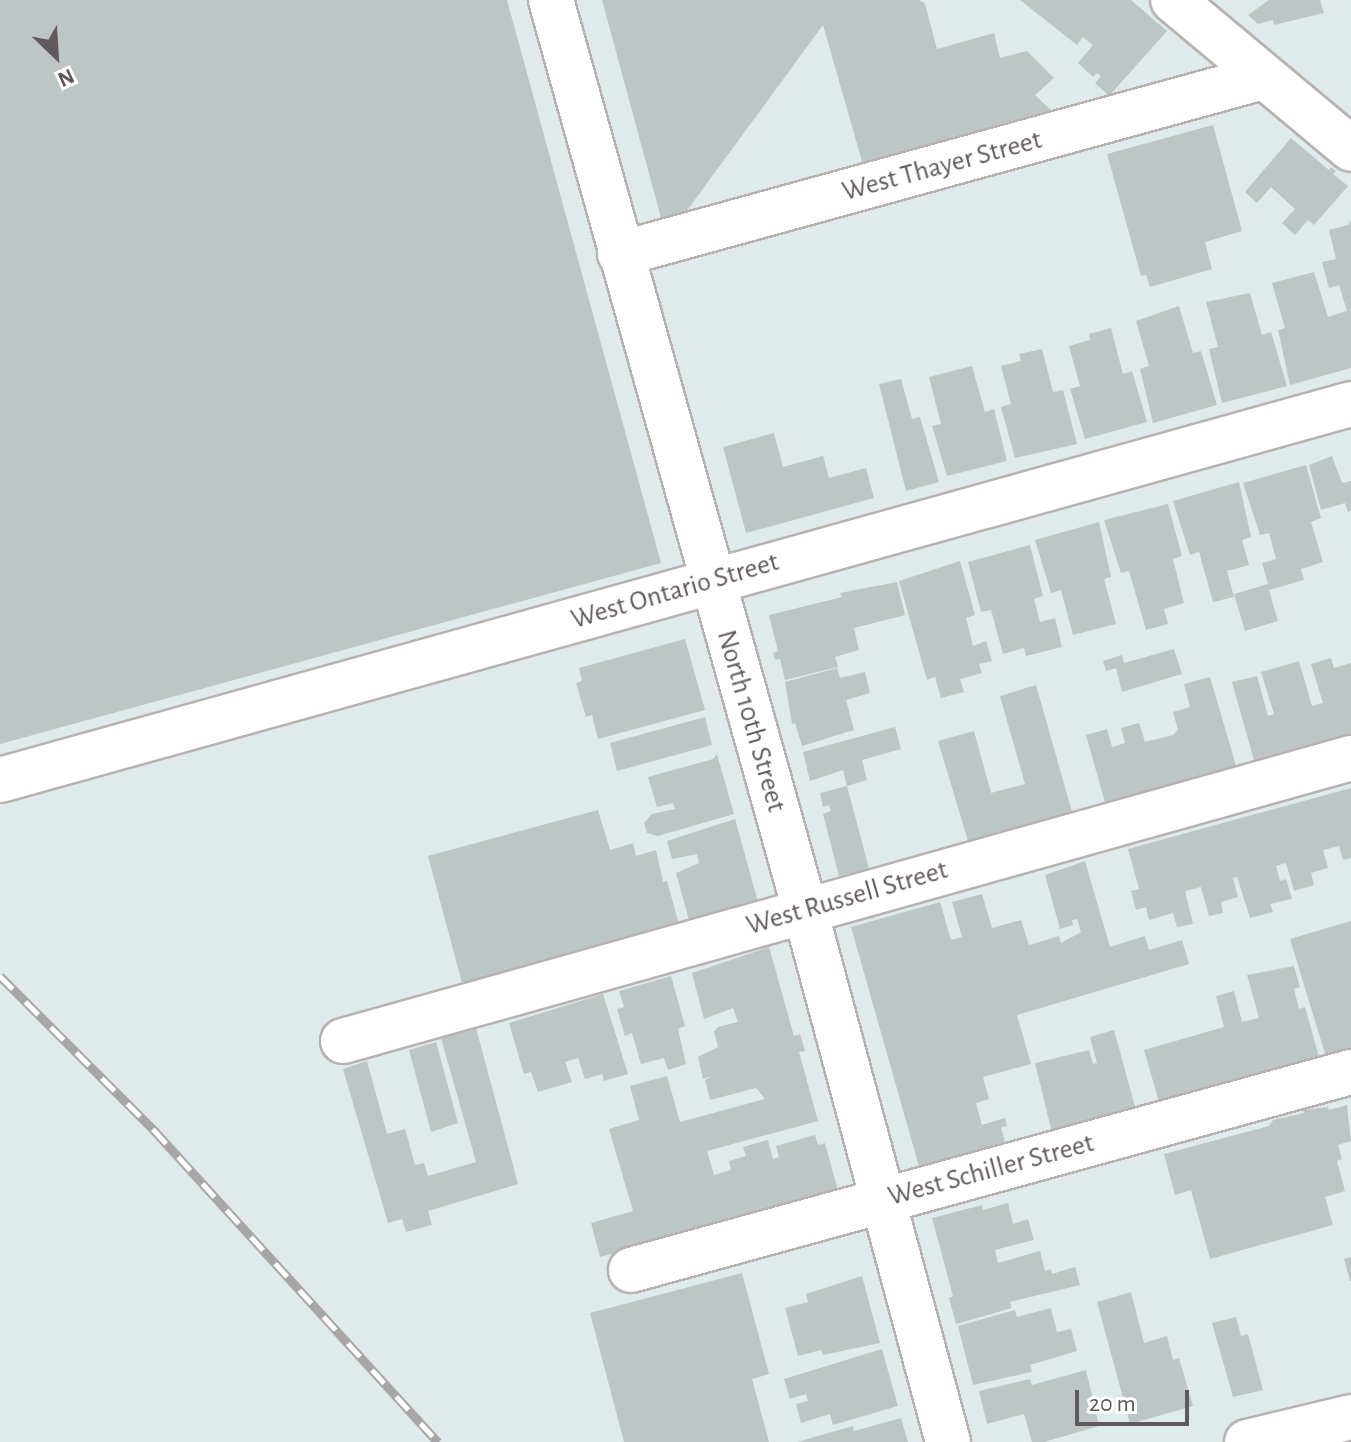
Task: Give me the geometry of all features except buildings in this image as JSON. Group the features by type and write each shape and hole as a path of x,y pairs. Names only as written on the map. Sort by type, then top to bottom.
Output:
{"street":[{"name":"North 10th Street","path":"551,0 805,910 948,1442"},
{"path":"1173,0 1351,149"},
{"name":"West Thayer Street","path":"620,254 1263,77"},
{"name":"West Ontario Street","path":"0,780 1351,404"},
{"name":"West Russell Street","path":"343,1041 1351,758"},
{"name":"West Schiller Street","path":"631,1270 1351,1072"},
{"path":"1247,1442 1351,1417"}],"railway":[{"path":"0,976 154,1130 438,1442"}]}
